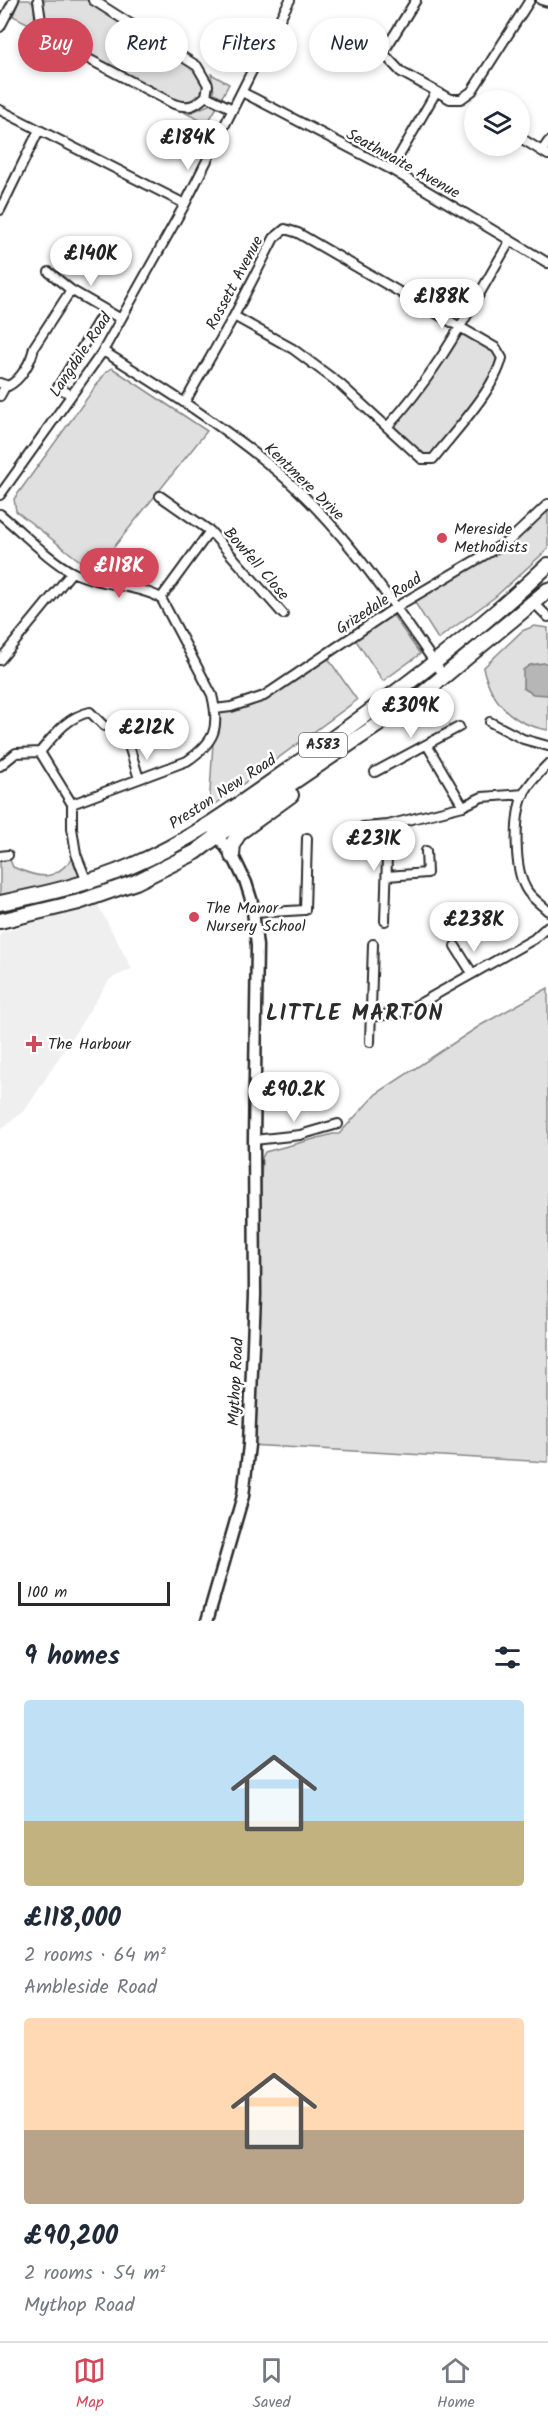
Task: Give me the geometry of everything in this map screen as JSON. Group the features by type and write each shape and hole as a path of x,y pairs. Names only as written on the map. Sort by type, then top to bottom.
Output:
{"highway":[{"path":"515,596 542,595 544,569"},
{"name":"Preston New Road","path":"0,903 87,882 133,865 209,823 332,739 434,662 515,596 544,569"},
{"name":"Preston New Road","path":"0,921 79,902 136,882 196,852 249,812 445,678 542,595"},
{"name":"A583","path":"232,856 233,843 240,832 300,788 308,773"}],"street":[{"path":"0,27 14,0"},
{"path":"38,0 43,35 174,104 186,108 196,105 206,96 208,85 197,66 93,0"},
{"path":"389,43 416,0"},
{"path":"389,59 401,72 436,92 450,99 461,99 472,91 530,0"},
{"path":"541,0 548,2"},
{"name":"Langdale Road","path":"0,495 103,351 185,204 287,1"},
{"name":"Seathwaite Avenue","path":"242,92 392,170 548,263"},
{"path":"399,156 436,92"},
{"path":"206,96 233,109"},
{"path":"0,110 185,204"},
{"path":"0,210 39,130"},
{"path":"530,144 545,153 548,142"},
{"name":"Rossett Avenue","path":"185,402 234,316 274,238 285,229 298,233 459,327"},
{"path":"387,427 430,375 510,241"},
{"path":"49,272 71,290 121,319"},
{"path":"0,396 3,384 15,383 32,357 34,347 71,290"},
{"path":"71,395 58,387 105,310"},
{"path":"234,316 293,349 340,384 422,459 433,459 470,414 499,369 502,358 496,348 459,327"},
{"name":"Kentmere Drive","path":"103,351 218,424 280,474 342,537 396,607 445,678"},
{"name":"Bowfell Close","path":"160,496 210,531 283,614"},
{"name":"Grizedale Road","path":"215,709 231,707 264,696 396,607 510,540 548,504"},
{"path":"0,514 72,572 105,584 150,593 161,598 212,695 215,709 214,734 208,745 187,761 72,804"},
{"name":"Bowfell Close","path":"161,598 210,531"},
{"path":"0,660 72,572"},
{"path":"542,595 548,617"},
{"path":"0,766 16,753 40,752 60,727 78,715 90,712 104,726"},
{"path":"490,722 522,739 548,746"},
{"path":"375,772 459,727"},
{"path":"427,745 462,806"},
{"path":"130,749 139,779"},
{"path":"40,752 72,804 76,854 87,882"},
{"path":"548,764 536,776 524,794 516,846 519,874 528,893 548,911"},
{"path":"363,827 388,825 462,806 482,797 524,794"},
{"name":"Mythop Road","path":"207,1621 243,1496 249,1445 255,1295 254,1140 257,946 254,913 246,883 232,856 209,823"},
{"path":"385,921 388,825"},
{"path":"254,913 305,910 307,838"},
{"path":"387,876 426,873 426,851"},
{"path":"372,1017 402,1012 534,939 548,926"},
{"path":"370,1042 373,944"},
{"path":"454,946 472,974"},
{"path":"254,1140 300,1135 338,1124"}],"shaded area":[{"path":"19,0 29,0 34,4 35,18 18,18 13,16"},
{"path":"38,0 93,0 121,18 105,18 105,67 93,61 93,18 41,18"},
{"path":"188,60 197,66 205,76 206,96 186,108 115,72 188,72"},
{"path":"211,74 229,84 222,97 214,93"},
{"path":"211,104 217,107 207,124 184,112 192,112"},
{"path":"458,327 496,348 502,358 499,369 433,459 422,459 387,427 409,403"},
{"path":"112,368 207,431 94,572 16,511 14,499 106,372"},
{"path":"548,504 548,549 495,597 438,639 412,598 510,540"},
{"path":"390,611 420,654 383,681 353,636"},
{"path":"534,626 548,628 548,730 524,723 505,710 492,692 483,668 522,631"},
{"path":"325,654 357,700 209,809 215,709 264,696"},
{"path":"548,663 548,695 533,694 523,688 523,670 530,665"},
{"path":"76,854 87,882 0,903 0,856 8,855 13,867 48,876 62,869"},
{"name":"The Harbour","path":"97,903 132,969 110,979 26,1109 0,1130 0,933"},
{"path":"548,988 548,1462 249,1445 262,1158 265,1152 339,1134 376,1094 481,1025"}],"place":[{"name":"Mereside Methodists","path":"442,538"},
{"name":"The Manor Nursery School","path":"194,917"},
{"name":"The Harbour","path":"34,1044"}],"district":[{"name":"LITTLE MARTON","path":"355,1014"}]}
